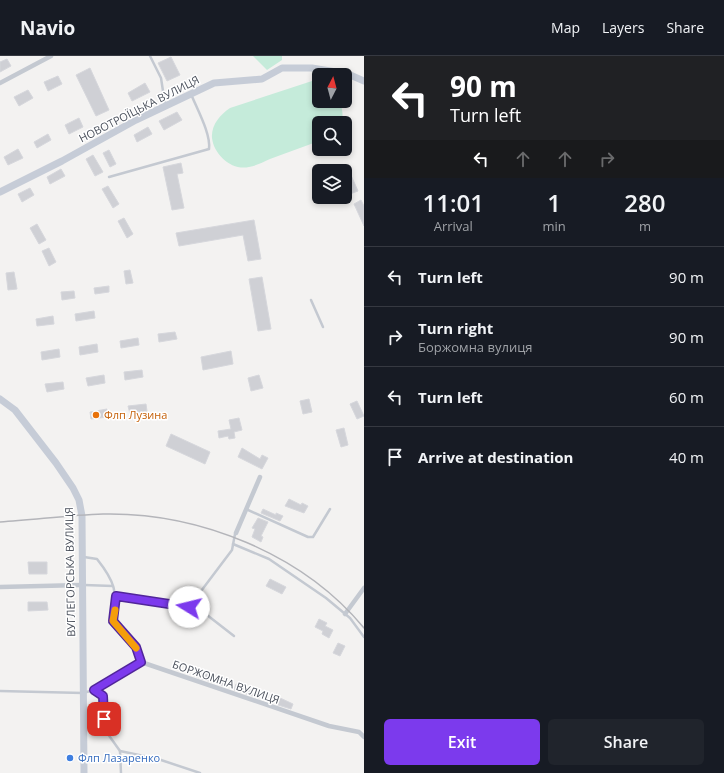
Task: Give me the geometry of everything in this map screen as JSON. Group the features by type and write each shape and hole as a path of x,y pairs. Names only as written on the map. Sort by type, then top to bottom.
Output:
{"main road":[{"name":"НОВОТРОЇЦЬКА ВУЛИЦЯ","path":"0,192 62,161 136,120 214,83 262,79 282,68 312,68 348,74 364,81"},
{"name":"ВУГЛЕГОРСЬКА ВУЛИЦЯ","path":"0,400 15,410 56,463 73,488 79,500 82,516 84,773"}],"street":[{"path":"0,83 51,56"},
{"path":"236,533 260,477"},
{"path":"0,586 82,585"},
{"path":"345,614 364,588"},
{"path":"94,690 141,662"},
{"name":"БОРЖОМНА ВУЛИЦЯ","path":"141,662 329,726 359,732 364,737"}],"lane":[{"path":"150,56 161,78 165,107"},
{"path":"109,177 209,149 210,144 206,129 191,94"},
{"path":"311,300 318,319 323,327"},
{"path":"246,509 308,537 313,537 330,509"},
{"path":"189,607 232,550 236,533"},
{"path":"233,544 269,559 326,598 345,614 364,637"},
{"path":"82,556 97,559 110,575 116,596 113,621 136,647 141,662"},
{"path":"82,585 113,586"},
{"path":"116,596 189,607 207,615 234,636"},
{"path":"0,691 83,693 94,690 103,696 105,730 120,751 121,773"},
{"path":"120,751 158,759 200,773"}],"green space":[{"path":"253,56 282,56 282,60 267,70"},
{"path":"312,81 312,108 341,108 342,116 312,116 312,144 257,165 243,168 230,164 220,156 213,144 213,129 220,117 230,108"}],"building":[{"path":"171,57 180,75 167,81 158,63"},
{"path":"7,59 11,66 0,72 0,62"},
{"path":"90,68 109,110 96,116 76,75"},
{"path":"58,76 62,84 48,91 44,82"},
{"path":"145,83 150,92 132,101 128,93"},
{"path":"28,90 33,98 19,106 14,97"},
{"path":"177,112 182,120 164,130 159,121"},
{"path":"79,118 83,127 69,134 65,125"},
{"path":"148,127 152,134 137,142 134,135"},
{"path":"48,134 51,140 37,148 34,142"},
{"path":"18,149 23,158 8,165 4,157"},
{"path":"109,150 116,164 110,167 103,153"},
{"path":"93,155 103,172 95,176 86,159"},
{"path":"181,163 183,173 177,174 184,208 172,210 163,167"},
{"path":"61,169 65,176 50,184 47,177"},
{"path":"352,178 358,191 352,193"},
{"path":"108,186 119,204 113,208 102,189"},
{"path":"30,188 34,195 22,202 18,194"},
{"path":"361,200 364,206 364,226 354,204"},
{"path":"124,218 133,234 127,238 118,221"},
{"path":"254,220 261,259 248,261 243,235 179,246 176,233"},
{"path":"37,224 46,240 39,244 30,228"},
{"path":"49,248 56,262 49,266 42,251"},
{"path":"130,270 133,283 126,284 124,271"},
{"path":"14,272 17,289 8,290 6,273"},
{"path":"262,277 271,329 258,331 249,279"},
{"path":"109,286 109,292 95,294 94,288"},
{"path":"74,291 75,298 62,300 61,292"},
{"path":"94,311 95,318 76,321 75,314"},
{"path":"53,316 54,324 37,326 36,319"},
{"path":"175,332 177,339 159,342 158,334"},
{"path":"138,338 139,345 121,348 120,341"},
{"path":"97,344 98,352 80,355 79,347"},
{"path":"59,349 60,357 42,360 41,352"},
{"path":"231,351 233,364 203,370 201,357"},
{"path":"142,370 143,377 125,380 124,372"},
{"path":"104,375 105,383 88,386 86,378"},
{"path":"259,375 263,388 251,391 248,378"},
{"path":"63,382 64,389 47,392 45,384"},
{"path":"309,399 312,412 303,414 300,401"},
{"path":"357,401 364,416 357,419 350,404"},
{"path":"146,404 147,411 130,414 128,406"},
{"path":"107,409 108,417 91,419 90,412"},
{"path":"239,418 242,430 234,432 235,438 229,439 228,436 219,438 218,431 231,429 229,420"},
{"path":"344,428 348,445 341,447 336,430"},
{"path":"171,434 210,452 205,464 166,446"},
{"path":"242,448 260,459 262,455 268,458 262,469 238,457"},
{"path":"289,499 301,505 302,503 308,506 304,513 285,506"},
{"path":"263,509 276,515 276,513 283,516 280,521 261,513"},
{"path":"258,518 268,522 261,536 263,537 261,542 252,537 255,529 252,528"},
{"path":"28,562 47,562 47,574 29,574"},
{"path":"270,579 286,587 282,594 266,586"},
{"path":"28,602 47,602 48,610 28,611"},
{"path":"319,619 327,623 325,626 333,630 329,638 322,634 323,631 315,627"},
{"path":"338,643 345,646 340,656 333,653"},
{"path":"198,670 227,680 224,686 196,677"},
{"path":"236,684 261,693 259,698 234,690"},
{"path":"278,697 293,704 291,709 275,704"}],"railway":[{"path":"0,522 103,514 139,515 176,521 212,530 247,542 280,559 311,579 339,602 364,628"}],"slow traffic":[{"path":"115,610 113,621 136,648"}],"place":[{"name":"Флп Лузина","path":"96,415"},
{"name":"Флп Лазаренко","path":"70,758"}],"route":[{"path":"104,719 103,696 94,690 141,662 136,647 113,621 116,596 189,607"}]}
